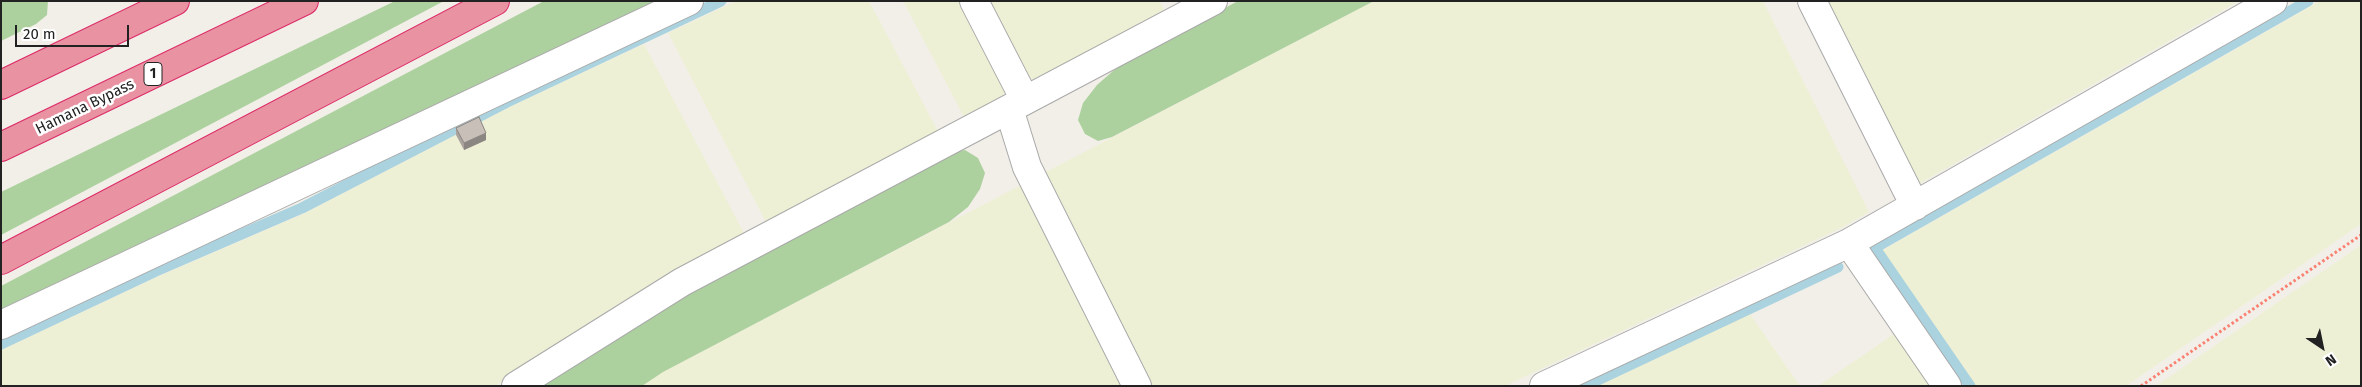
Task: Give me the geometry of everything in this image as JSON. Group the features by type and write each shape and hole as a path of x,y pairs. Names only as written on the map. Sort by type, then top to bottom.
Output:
{"highway":[{"path":"1,85 175,1"},
{"name":"Hamana Bypass","path":"1,148 304,1"},
{"path":"1,260 495,1"}],"street":[{"path":"1,324 689,1"},
{"path":"974,1 1017,105 1027,167 1137,386"},
{"path":"516,386 682,282 1213,1"},
{"path":"1812,1 1915,206"},
{"path":"1544,386 1849,243 2274,1"},
{"path":"1849,243 1947,386"}],"path":[{"path":"2141,386 2361,235"}],"green space":[{"path":"1,1 48,1 47,15 36,24 1,41"},
{"path":"395,1 444,1 1,235 1,192"},
{"path":"544,1 655,1 1,309 1,286"},
{"path":"736,1 869,1 939,133 767,224 668,33"},
{"path":"903,1 961,1 1006,88 1003,99 965,119"},
{"path":"986,1 1160,1 1166,14 1038,81 1026,77"},
{"path":"1238,1 1374,1 1112,137 1098,141 1085,134 1078,120 1083,103 1097,85 1113,71 1131,58"},
{"path":"1374,1 1763,1 1869,212 1841,228 1505,386 1150,386 1044,173"},
{"path":"1824,1 2239,1 1917,185"},
{"path":"2320,1 2361,1 2361,224 2126,386 1974,386 1881,251"},
{"path":"644,44 745,235 676,272 495,386 1,386 1,350 159,276 305,213 509,107"},
{"path":"965,150 978,158 985,173 980,189 968,207 949,222 663,372 642,386 537,386 688,291 951,153"},
{"path":"1023,184 1124,386 642,386 663,372"},
{"path":"2361,245 2361,386 2156,386"},
{"path":"1750,314 1800,386 1597,386"},
{"path":"1894,334 1930,386 1818,386"}],"building":[{"path":"479,117 486,133 464,143 456,128"}],"waterway":[{"path":"1,344 156,271 302,208 507,102 721,1"},
{"path":"1878,246 2308,1"},
{"path":"1875,248 1970,386"},
{"path":"1585,386 1838,267"}]}
